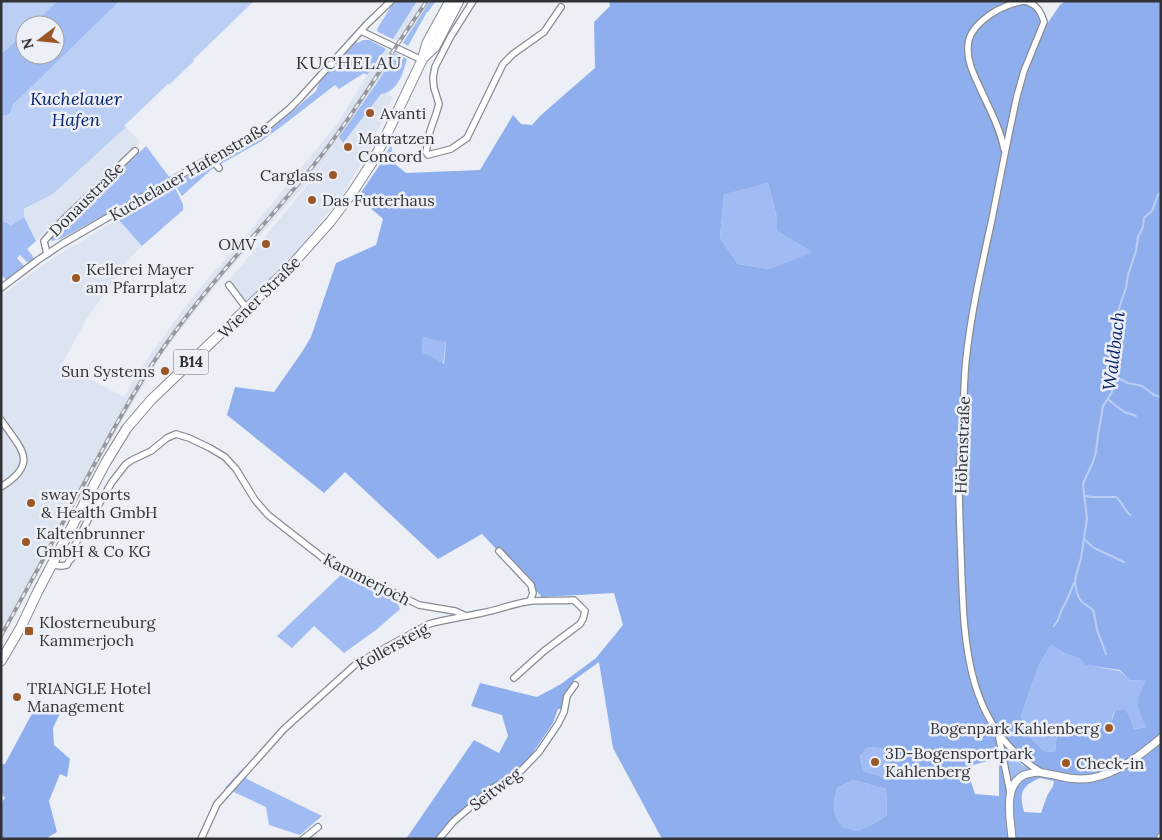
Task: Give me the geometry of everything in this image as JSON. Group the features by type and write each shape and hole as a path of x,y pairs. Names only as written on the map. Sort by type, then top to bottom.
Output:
{"main road":[{"name":"B14","path":"422,60 427,43 450,1"},
{"name":"B14","path":"422,60 435,47 459,1"},
{"name":"Wiener Straße","path":"1,661 21,627 102,470 127,428 151,400 289,268 330,222 375,158 422,60"}],"street":[{"name":"Kuchelauer Hafenstraße","path":"47,254 210,158 255,136 289,109 361,30 392,1"},
{"path":"473,1 451,36 435,67 434,88 439,104 430,131 426,152 428,155 451,148 467,138 503,64 513,54 544,32 561,7"},
{"name":"Höhenstraße","path":"1005,151 999,129 972,70 968,57 968,46 970,36 976,26 985,18 1008,6 1024,1 1030,2 1040,11 1044,22 1024,70 1017,96 979,278 966,362 959,481 964,621 970,671 978,695 999,736 1010,795 1012,839"},
{"path":"361,30 422,60"},
{"name":"Donaustraße","path":"1,288 47,254 44,241 60,223 136,151"},
{"path":"210,158 219,168"},
{"path":"229,285 247,309"},
{"path":"1,420 20,450 24,462 22,470 1,487"},
{"name":"Kammerjoch","path":"52,565 62,566 70,562 75,545 90,516 126,464 151,451 167,438 176,434 210,448 225,458 236,469 255,500 268,515 323,558 419,605 455,611 466,616"},
{"path":"499,551 531,585 533,593 530,601"},
{"name":"Kollersteig","path":"201,839 217,804 266,748 284,729 356,664 429,624 441,620 480,614 530,601 574,600 585,611 580,624 544,651 514,678"},
{"name":"Seitweg","path":"439,839 453,822 491,790 516,776 539,752 558,724 564,712 567,696 575,685"},
{"name":"Höhenstraße","path":"999,736 1021,759 1041,772"},
{"name":"Höhenstraße","path":"1010,795 1019,779 1035,772 1075,779 1091,778 1106,774 1130,762 1161,738"},
{"path":"303,839 318,827"}],"shaded area":[{"path":"57,1 120,1 65,54 65,15 42,15"},
{"path":"397,1 417,1 393,39 378,32 377,29 392,5"},
{"path":"417,1 430,1 403,43 393,39"},
{"path":"430,1 436,1 427,12 408,46 403,43"},
{"path":"609,1 1032,1 1042,11 1047,24 1060,5 1066,1 1161,1 1161,839 662,839 613,748 599,662 574,680 562,709 558,709 553,723 518,775 494,787 438,839 406,839 474,740 499,753 508,736 502,715 471,706 480,683 537,697 561,684 596,658 623,625 614,593 542,597 482,534 438,559 345,472 324,493 227,415 235,387 274,392 311,337 336,263 376,245 383,219 358,197 379,166 395,164 406,173 480,170 513,115 521,124 532,125 595,68 594,22 610,6","holes":["768,183 777,218 777,231 813,252 769,269 738,264 720,238 724,194","422,337 446,342 444,364 422,352","1051,645 1066,654 1079,658 1086,665 1120,670 1129,680 1145,681 1139,695 1138,707 1146,727 1134,729 1129,714 1124,709 1115,710 1112,720 1081,733 1057,733 1055,752 1044,751 1027,734 1021,716 1039,665","876,747 882,749 892,770 883,777 863,771 860,755 867,748","1004,748 1028,769 1018,774 1011,781","998,758 999,796 975,794 966,767","1040,778 1054,781 1041,813 1024,812 1022,795 1025,787","853,780 886,789 887,815 858,831 843,828 836,818 834,805 837,788"]},
{"path":"363,40 370,40 386,49 367,75 364,73 339,89 335,85 260,142 212,169 182,196 175,185 177,184 176,182 264,135 316,91 320,81 356,42 358,43"},
{"path":"15,41 15,65 54,65 12,106 9,114 1,117 1,54"},
{"path":"386,49 396,53 344,142 381,94 386,93 393,97 370,148 342,196 284,267 246,305 228,282 331,156 224,275 166,348 87,482 1,640 1,296 53,258 118,219 142,246 132,256 86,320 62,364 124,397 152,352 195,294 337,124 367,75"},
{"path":"396,53 407,59 399,81 392,90 381,94 343,143 339,137"},
{"path":"126,127 140,142 36,241 24,217 24,210 53,194"},
{"path":"391,145 395,164 379,166"},
{"path":"146,146 170,178 61,239 52,241 50,239"},
{"path":"768,183 777,218 777,231 814,252 769,269 738,264 720,238 724,193"},
{"path":"174,186 183,204 183,210 142,246 118,219 151,203 155,198"},
{"path":"24,217 36,241 27,249 34,259 27,262 20,255 17,258 24,266 5,279 1,274 1,222 4,221 11,225"},
{"path":"422,337 446,341 443,365 422,352"},
{"path":"342,574 396,599 400,609 376,630 344,653 314,626 292,648 277,636"},
{"path":"1051,645 1066,654 1079,658 1087,665 1120,671 1129,680 1145,681 1139,695 1146,727 1134,729 1129,714 1124,709 1115,710 1112,720 1081,733 1057,733 1055,752 1044,751 1027,734 1021,716 1039,665"},
{"path":"36,706 62,709 53,728 54,745 70,759 67,777 60,774 49,801 57,832 45,839 1,839 1,803 5,798 1,793 1,764 5,764"},
{"name":"3D-Bogensportpark Kahlenberg","path":"876,747 882,749 891,765 892,770 883,777 863,771 860,754 867,748"},
{"path":"1004,748 1029,769 1018,774 1012,782 1011,781"},
{"path":"244,767 247,779 322,816 300,835 269,825 266,807 225,788"},
{"path":"853,780 886,789 887,815 858,831 843,829 836,818 834,809 837,788"}],"water":[{"path":"1,1 57,1 42,15 15,15 15,41 1,54"},
{"name":"Kuchelauer Hafen","path":"120,1 254,1 194,61 124,126 126,127 53,194 24,209 24,217 11,225 5,221 1,222 1,117 9,114 12,106 54,65 65,65 65,54"}],"waterway":[{"name":"Waldbach","path":"1106,654 1097,630 1094,613 1079,598 1075,582 1087,519 1083,484 1096,452 1103,406 1112,392 1110,362 1117,335 1118,311 1126,288 1144,218 1152,211 1161,192"},
{"path":"1112,375 1128,383 1142,386 1154,395 1161,397"},
{"path":"1108,399 1123,411 1136,416"},
{"path":"1084,496 1116,497 1130,515"},
{"path":"1085,540 1094,548 1124,562"},
{"path":"1054,626 1074,583"}],"railway":[{"path":"1,636 116,425 157,357 193,307 313,166 357,105 427,1"}],"place":[{"name":"Avanti","path":"370,113"},
{"name":"Matratzen Concord","path":"348,147"},
{"name":"Carglass","path":"333,175"},
{"name":"Das Futterhaus","path":"312,200"},
{"name":"OMV","path":"266,244"},
{"name":"Kellerei Mayer am Pfarrplatz","path":"76,278"},
{"name":"Sun Systems","path":"165,371"},
{"name":"sway Sports & Health GmbH","path":"31,503"},
{"name":"Kaltenbrunner GmbH & Co KG","path":"26,542"},
{"name":"Klosterneuburg Kammerjoch","path":"29,631"},
{"name":"TRIANGLE Hotel Management","path":"17,697"},
{"name":"Bogenpark Kahlenberg","path":"1109,728"},
{"name":"3D-Bogensportpark Kahlenberg","path":"875,762"},
{"name":"Check-in","path":"1066,763"}],"district":[{"name":"KUCHELAU","path":"349,63"}]}
